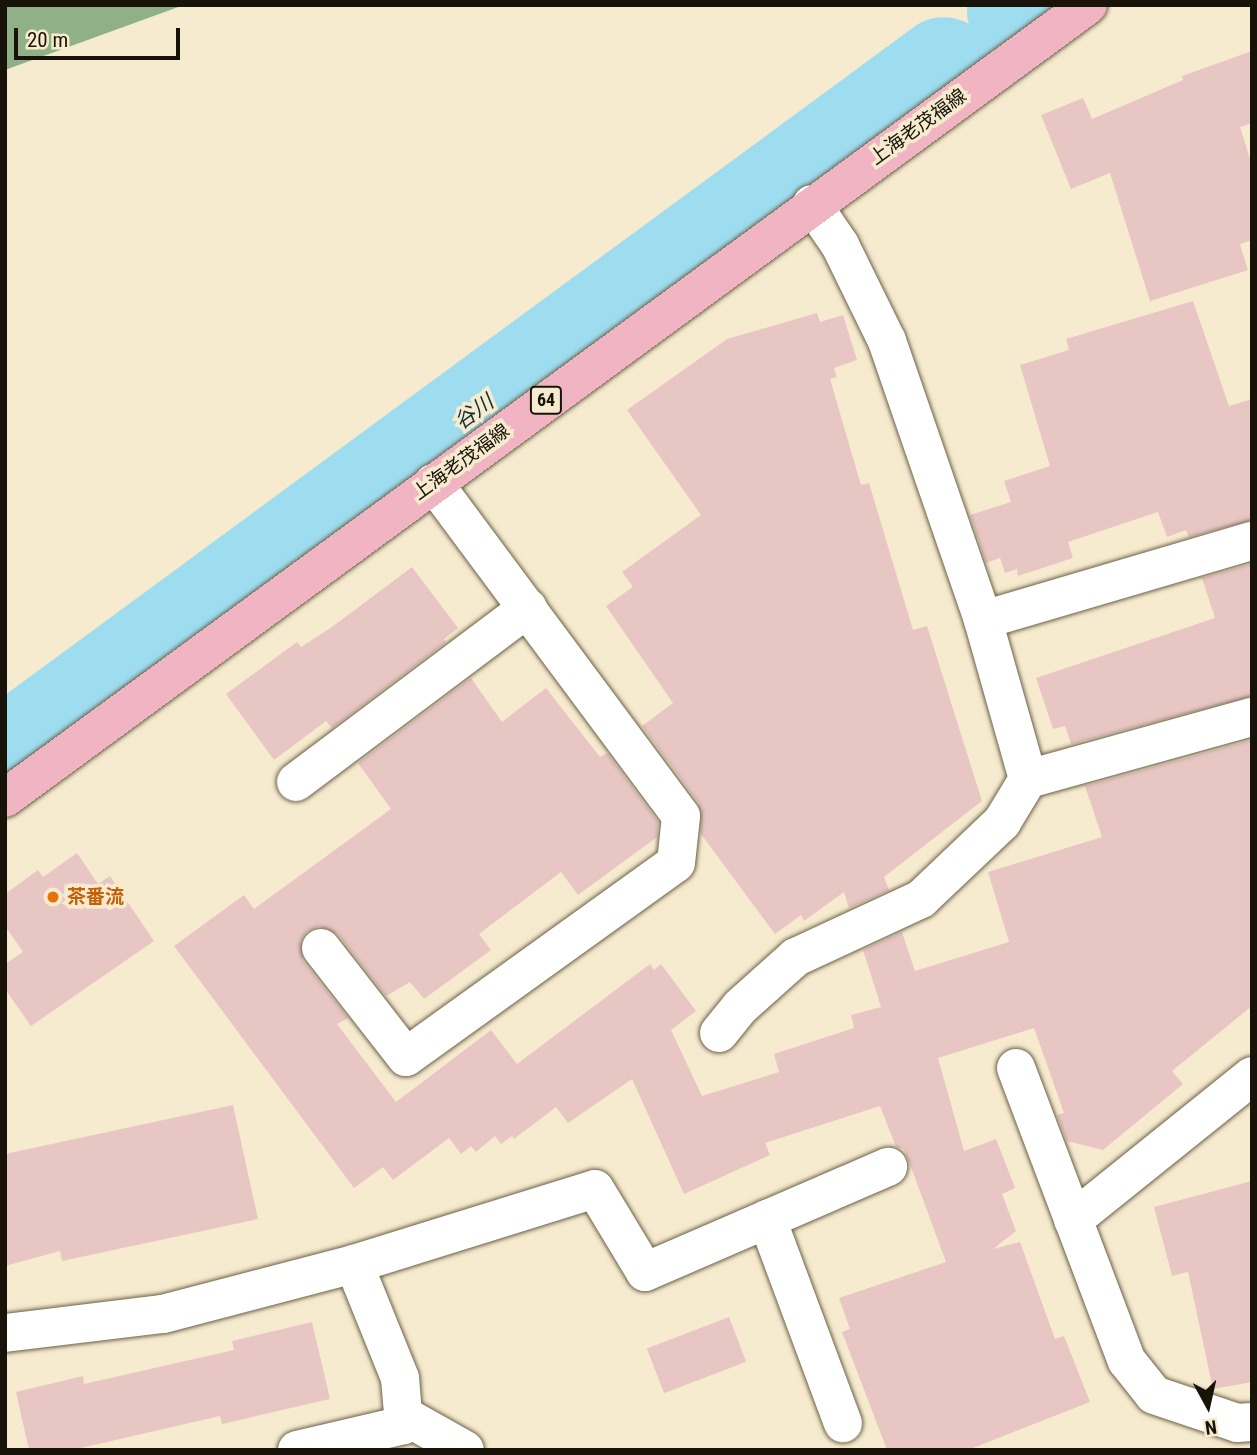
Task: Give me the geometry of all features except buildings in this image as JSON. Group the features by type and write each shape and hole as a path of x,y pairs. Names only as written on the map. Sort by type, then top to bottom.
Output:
{"main road":[{"name":"上海老茂福線","path":"5,798 812,204 1088,5"}],"street":[{"path":"812,204 840,245 887,341 983,620 1028,779"},
{"path":"321,948 406,1057 676,863 681,816 434,483"},
{"path":"983,620 1252,541"},
{"path":"296,782 528,608"},
{"path":"719,1034 740,1007 796,957 921,900 1002,822 1028,779 1252,717"},
{"path":"1016,1068 1127,1361 1154,1395 1237,1423 1252,1422"},
{"path":"1073,1220 1252,1076"},
{"path":"5,1333 163,1314 354,1264 595,1189 645,1272 888,1167"},
{"path":"767,1219 843,1423"},
{"path":"297,1450 404,1425 400,1378 354,1264"},
{"path":"403,1415 465,1450"}],"green space":[{"path":"5,5 184,5 5,70"}],"waterway":[{"name":"谷川","path":"1017,11 1026,5"},
{"name":"谷川","path":"5,757 944,67"}],"place":[{"name":"茶番流","path":"53,897"}]}
